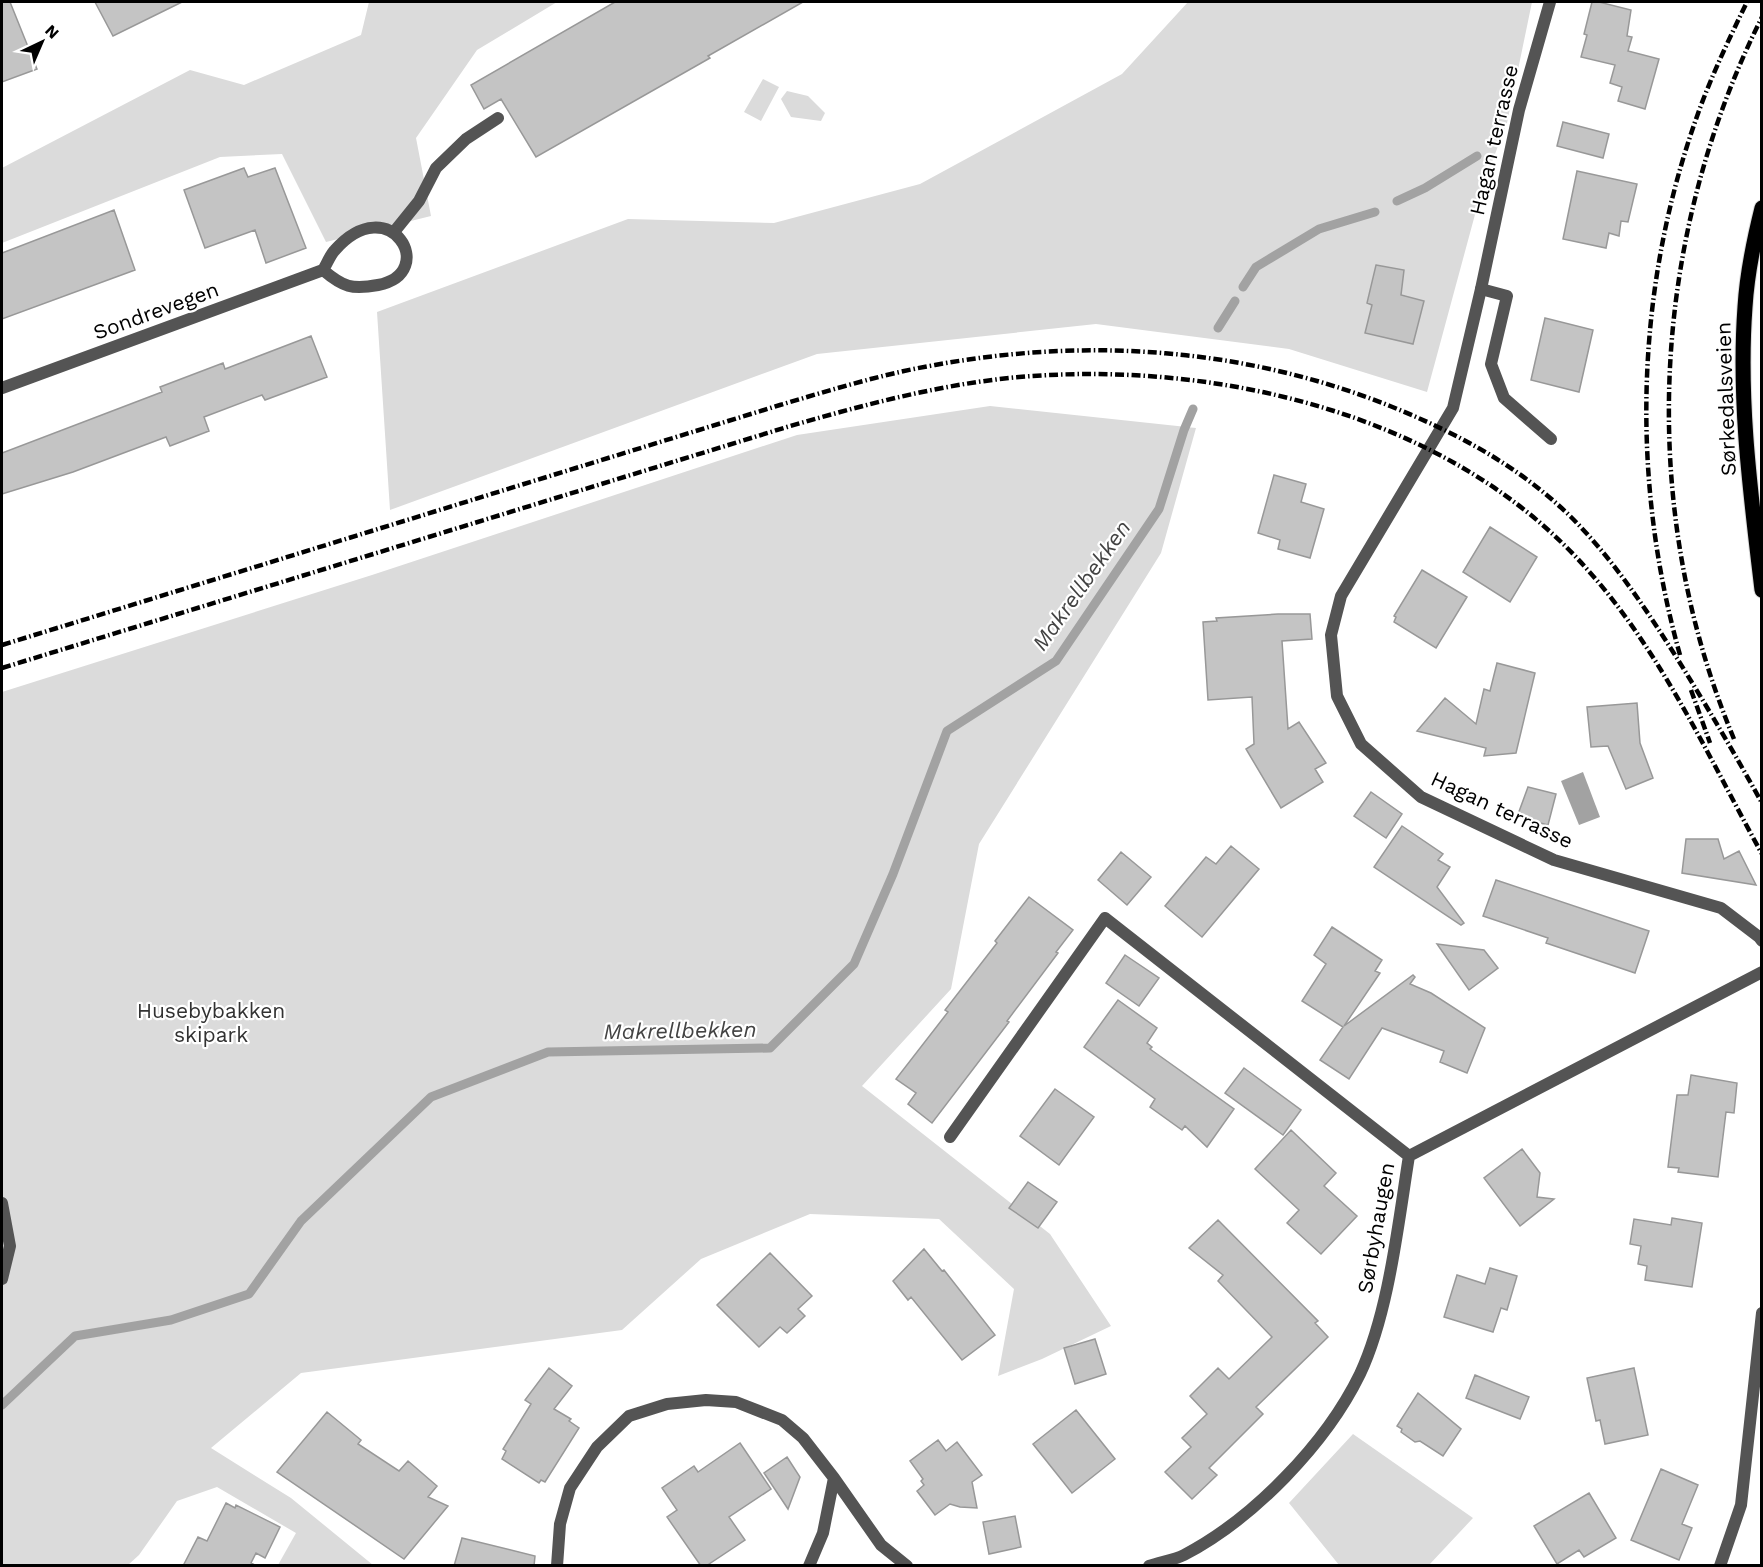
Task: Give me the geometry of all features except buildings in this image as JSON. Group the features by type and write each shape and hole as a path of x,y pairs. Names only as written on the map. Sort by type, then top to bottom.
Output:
{"main road":[{"name":"Sørkedalsveien","path":"1761,208 1746,297 1743,378 1744,430 1761,590"}],"street":[{"name":"Hagan terrasse","path":"1550,2 1519,110 1481,290 1453,408 1341,596 1331,635 1337,696 1361,744 1421,797 1554,860 1721,908 1759,937 1761,941"},
{"path":"394,232 419,201 436,168 466,139 498,118"},
{"path":"376,226 394,232 403,242 408,257 407,263 398,276 384,284 362,288 340,284 323,270 334,250 356,233 376,226"},
{"name":"Sondrevegen","path":"2,388 323,270"},
{"path":"1481,290 1507,296 1491,364 1504,399 1551,439"},
{"path":"950,1137 1105,918 1408,1156"},
{"name":"Sørbyhaugen","path":"1149,1566 1183,1556 1246,1512 1299,1460 1322,1433 1341,1405 1360,1373 1381,1310 1408,1156 1761,972"},
{"path":"2,1203 10,1246 2,1279"},
{"path":"1720,1566 1741,1504 1761,1312"},
{"path":"557,1566 560,1524 570,1488 597,1447 629,1416 667,1404 706,1400 736,1402 782,1420 803,1438 881,1545 907,1566"},
{"path":"809,1566 823,1533 834,1478"}],"green space":[{"path":"369,2 557,2 477,50 416,138 431,216 326,242 282,154 220,157 2,243 2,168 190,70 244,85 361,35"},
{"path":"1188,2 1532,2 1507,123 1483,185 1427,392 1289,349 1096,324 817,354 390,510 377,312 628,219 774,223 920,184 1122,74"},
{"path":"763,79 779,87 761,121 744,112"},
{"path":"787,91 808,96 825,113 821,121 791,117 781,99"},
{"name":"Husebybakken skipark","path":"990,406 1196,428 1161,553 979,844 951,989 862,1086 1050,1234 1111,1326 1042,1359 998,1376 1014,1289 939,1219 810,1214 701,1259 622,1330 301,1373 211,1448 291,1498 373,1565 278,1565 296,1533 217,1487 177,1501 139,1555 128,1565 2,1565 2,692 372,575 797,435"},
{"path":"1353,1434 1473,1518 1429,1565 1339,1565 1289,1503"}],"shaded area":[{"path":"1583,772 1600,817 1579,825 1561,781"}],"waterway":[{"name":"Makrellbekken","path":"1397,201 1425,188 1477,156"},
{"name":"Makrellbekken","path":"1243,287 1256,267 1319,229 1375,212"},
{"name":"Makrellbekken","path":"1218,328 1235,301"},
{"name":"Makrellbekken","path":"2,1405 75,1336 171,1320 249,1294 301,1221 431,1097 548,1052 770,1048 854,964 893,874 947,731 1056,661 1159,509 1193,409"}],"railway":[{"path":"1680,655 1664,589 1653,522 1647,455 1647,388 1651,320 1660,253 1675,187 1706,91 1747,2"},
{"path":"1734,739 1703,651 1682,560 1671,468 1670,375 1678,283 1697,192 1725,103 1762,17"},
{"path":"2,645 780,405 876,378 935,365 993,356 1050,351 1108,350 1166,353 1223,360 1279,371 1335,386 1390,406 1439,428 1486,452 1530,482 1571,517 1611,562 1635,594 1692,683 1762,803"},
{"path":"2,668 787,427 869,404 925,391 1009,378 1086,374 1165,377 1244,388 1321,407 1396,434 1466,470 1530,514 1586,568 1638,634 1682,705 1762,854"},
{"path":"1691,690 1710,743"}]}
